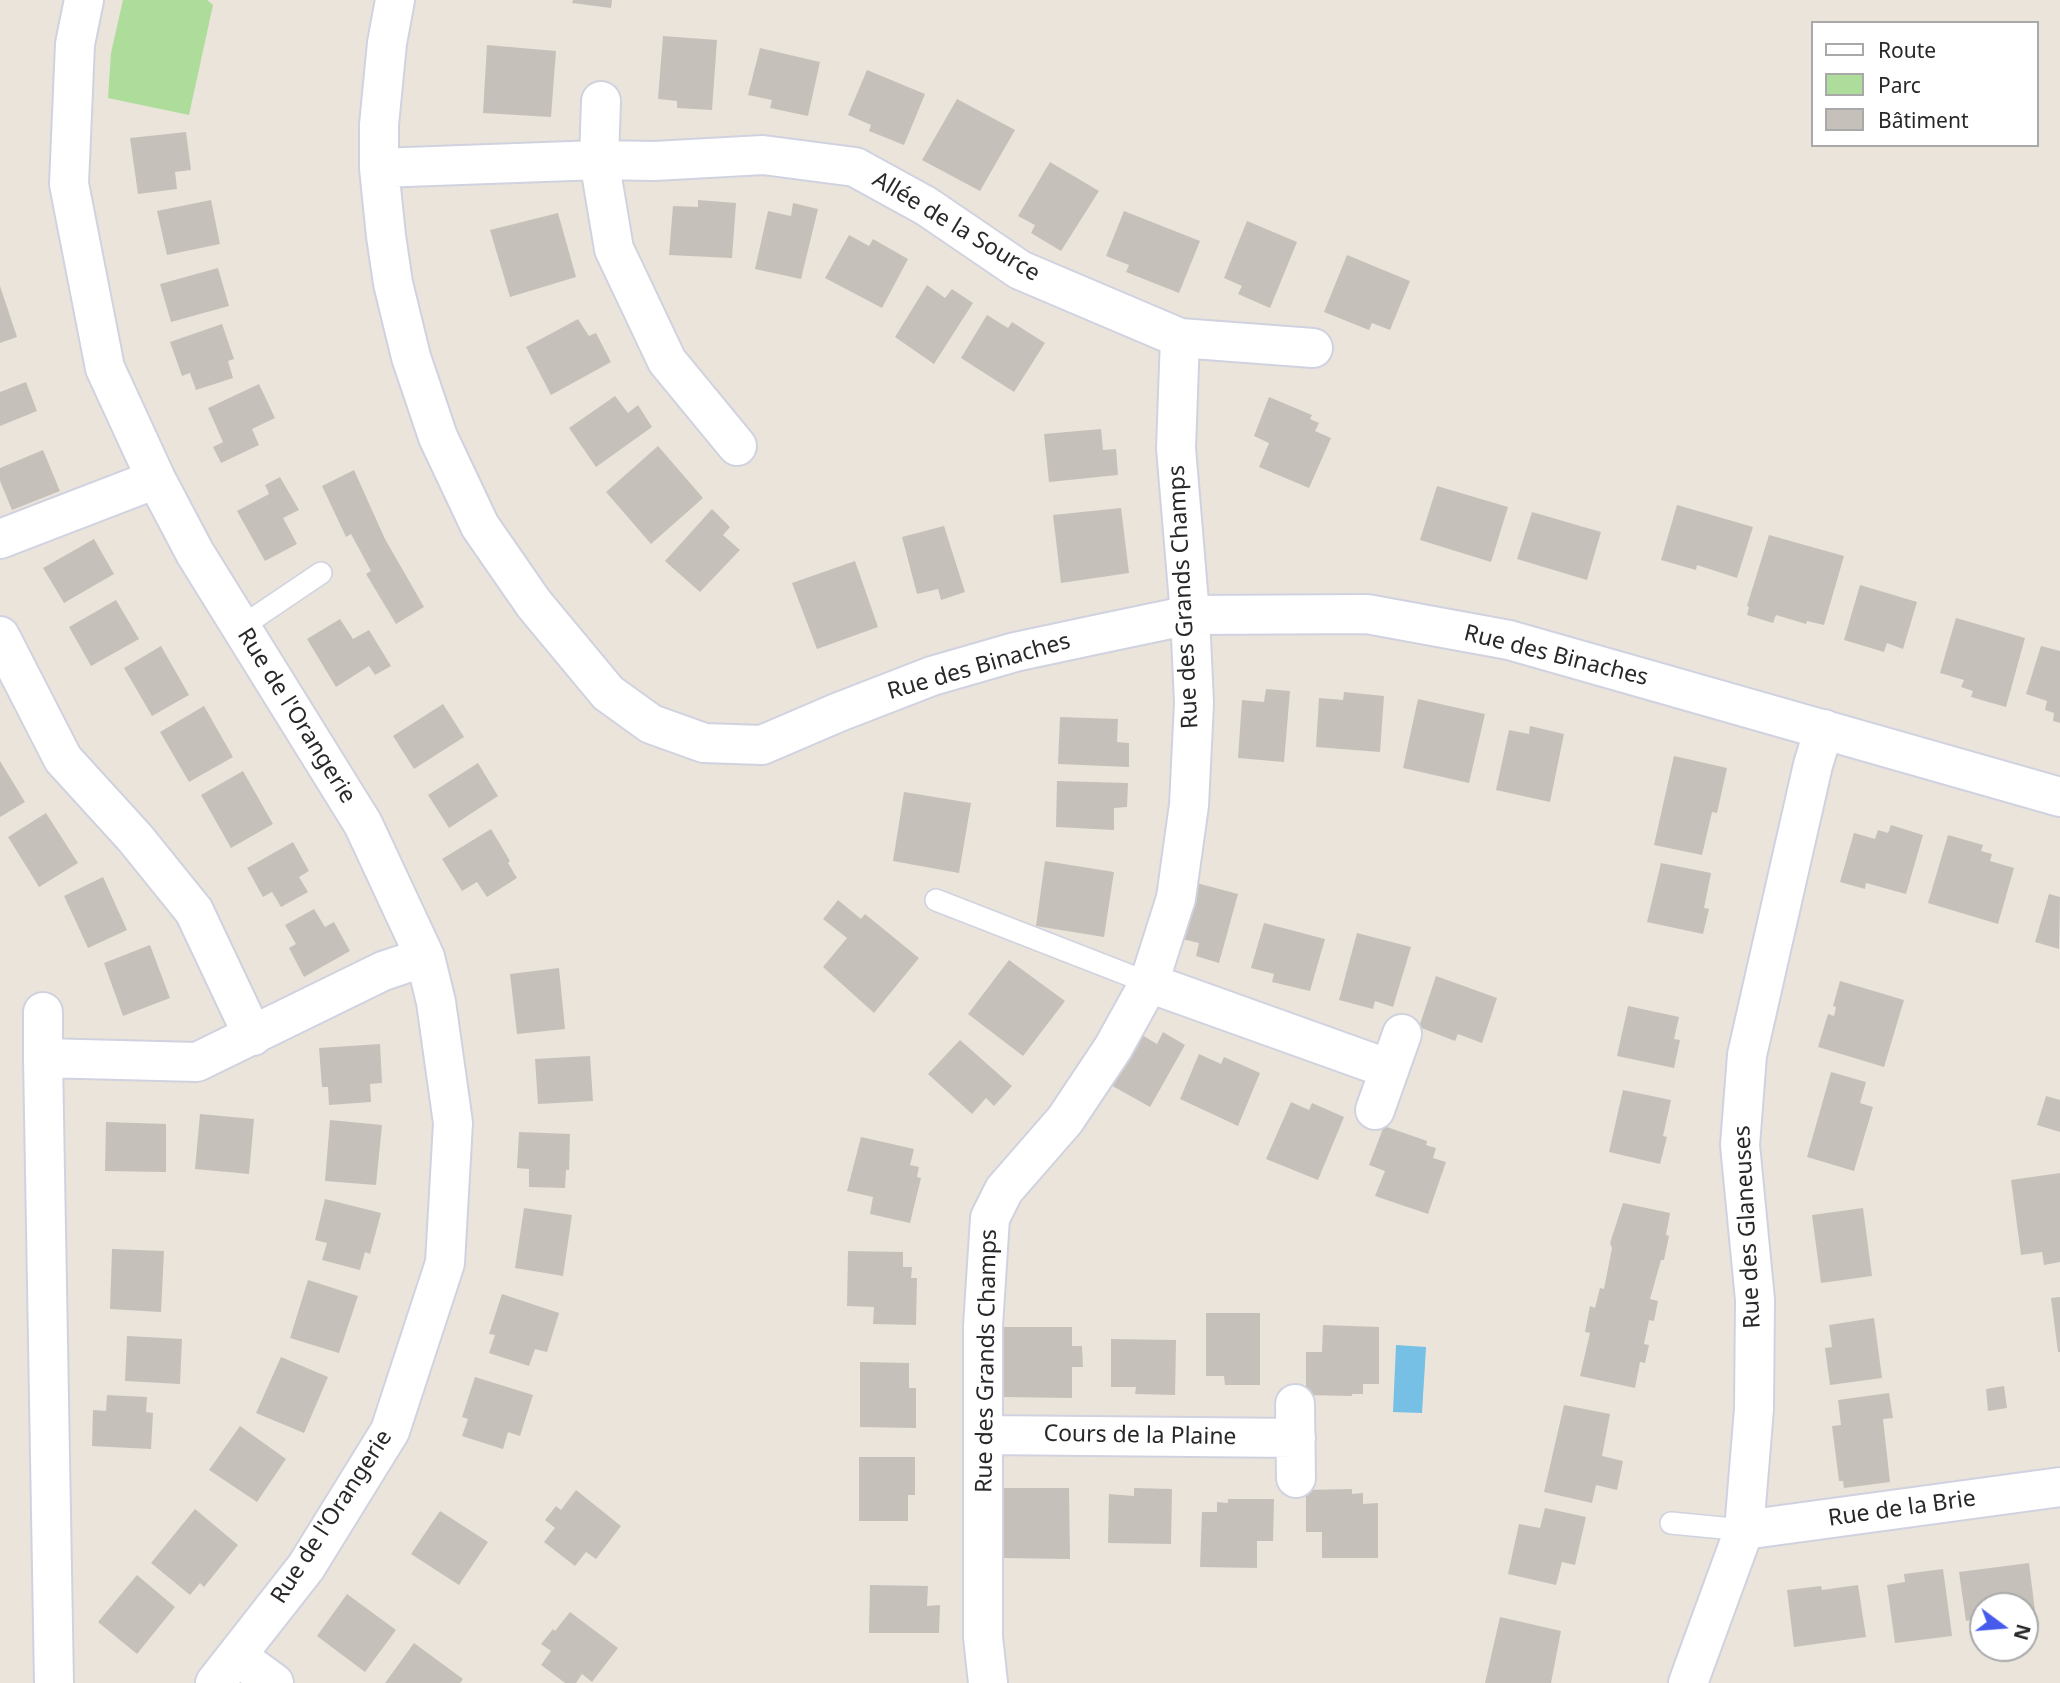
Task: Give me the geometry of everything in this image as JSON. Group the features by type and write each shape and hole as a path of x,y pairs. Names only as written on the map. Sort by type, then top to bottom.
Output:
{"street":[{"name":"Rue de l'Orangerie","path":"84,0 75,44 69,184 105,368 156,479 195,553 363,824 425,957 436,1002 453,1123 445,1263 390,1431 306,1567 226,1669 274,1683"},
{"name":"Rue des Binaches","path":"395,0 387,43 379,125 379,168 388,248 411,357 438,437 480,526 534,604 608,693 651,724 704,743 762,745 932,676 1015,652 1190,615 1367,614 1509,640 2060,797"},
{"path":"601,102 598,160 614,249 667,361 737,446"},
{"name":"Allée de la Source","path":"379,168 598,160 654,161 763,155 855,167 926,206 1020,270 1180,338 1313,348"},
{"name":"Rue des Grands Champs","path":"988,1683 983,1637 983,1326 990,1219 1004,1190 1065,1120 1100,1068 1149,983 1176,898 1189,805 1194,703 1190,615 1175,448 1180,338"},
{"path":"0,539 156,479"},
{"path":"0,636 63,759 135,838 194,911 253,1036"},
{"name":"Rue des Glaneuses","path":"1688,1683 1744,1530 1754,1409 1755,1314 1740,1145 1747,1055 1813,765 1824,729"},
{"path":"43,1058 197,1062 383,971 425,957"},
{"path":"1149,983 1389,1069"},
{"path":"43,1012 54,1683"},
{"path":"1376,1110 1402,1034"},
{"name":"Cours de la Plaine","path":"984,1435 1295,1421 1296,1478"},
{"name":"Rue de la Brie","path":"1744,1530 2060,1488"}],"lane":[{"path":"241,627 321,573"},
{"path":"936,900 1149,983"},
{"path":"1671,1523 1744,1530"}],"green space":[{"path":"123,0 207,0 213,5 189,115 108,98 111,53"}],"water":[{"path":"1396,1345 1426,1347 1422,1413 1393,1412"}],"building":[{"path":"573,0 612,0 611,8 572,3"},
{"path":"663,36 717,40 712,110 677,108 677,101 658,99"},
{"path":"487,45 556,51 551,117 483,113"},
{"path":"760,48 820,62 808,116 770,108 772,100 748,95"},
{"path":"867,70 925,94 904,145 869,131 871,125 848,115"},
{"path":"957,99 1015,130 980,191 922,160"},
{"path":"186,132 191,170 175,172 177,189 138,194 130,138"},
{"path":"1050,162 1099,191 1061,251 1031,233 1035,225 1018,216"},
{"path":"211,200 220,244 167,255 157,211"},
{"path":"698,200 736,203 732,258 669,255 673,206 698,207"},
{"path":"793,203 818,209 801,279 755,269 768,211 791,216"},
{"path":"1124,211 1200,241 1179,293 1126,272 1129,265 1106,256"},
{"path":"558,213 576,277 510,297 490,230"},
{"path":"1247,221 1297,242 1270,308 1238,294 1242,286 1224,278"},
{"path":"849,235 869,246 873,239 908,259 882,308 825,278"},
{"path":"1347,255 1410,281 1390,330 1372,323 1369,330 1324,312"},
{"path":"218,268 229,306 171,322 160,284"},
{"path":"927,285 945,298 952,289 973,303 934,364 895,337"},
{"path":"0,286 17,337 0,343"},
{"path":"987,315 1008,328 1012,322 1045,343 1014,392 961,358"},
{"path":"578,319 589,336 596,333 611,362 551,395 526,347"},
{"path":"222,324 234,359 228,361 233,378 196,390 190,373 182,376 170,342"},
{"path":"26,382 37,411 0,426 0,392"},
{"path":"259,384 275,418 252,429 259,445 221,463 213,447 223,442 208,408"},
{"path":"615,396 628,413 638,405 652,427 596,467 569,428"},
{"path":"1269,397 1312,415 1310,419 1319,423 1315,431 1331,438 1309,488 1259,467 1269,443 1254,436"},
{"path":"1101,429 1103,450 1116,449 1118,475 1049,482 1044,434"},
{"path":"658,446 703,498 651,544 606,492"},
{"path":"43,450 60,491 12,510 0,481 0,468"},
{"path":"354,470 385,539 424,607 396,624 366,574 371,571 351,534 346,537 322,486"},
{"path":"280,477 299,510 283,518 297,544 265,561 237,511 269,494 265,485"},
{"path":"1437,486 1508,507 1491,562 1420,540"},
{"path":"1677,505 1753,527 1737,578 1697,565 1696,570 1661,560"},
{"path":"1121,508 1129,573 1061,583 1053,515"},
{"path":"712,509 730,527 723,535 740,550 700,592 665,561"},
{"path":"1532,512 1601,532 1587,580 1517,559"},
{"path":"944,526 965,592 941,600 938,589 917,594 902,537"},
{"path":"1769,535 1844,556 1824,625 1807,621 1806,624 1776,615 1773,623 1747,615 1747,606"},
{"path":"94,539 114,574 64,603 43,568"},
{"path":"855,561 878,627 817,649 792,583"},
{"path":"1860,585 1917,602 1903,649 1887,643 1884,652 1844,640"},
{"path":"116,600 139,639 91,666 69,627"},
{"path":"1956,618 2025,638 2006,707 1971,697 1973,691 1961,687 1964,680 1940,673"},
{"path":"340,619 353,639 369,630 391,666 375,675 369,666 336,687 307,639"},
{"path":"161,646 189,695 152,716 124,668"},
{"path":"2041,646 2060,651 2060,723 2053,721 2054,713 2045,710 2047,701 2026,694"},
{"path":"1266,689 1290,691 1284,762 1238,758 1242,700 1264,702"},
{"path":"1344,692 1384,696 1380,752 1316,747 1319,698 1343,700"},
{"path":"1418,699 1485,714 1469,783 1403,768"},
{"path":"443,704 464,737 414,769 393,736"},
{"path":"204,706 233,757 189,782 160,732"},
{"path":"1060,717 1118,719 1117,742 1129,743 1129,767 1058,764"},
{"path":"1530,726 1564,734 1550,802 1496,790 1509,730 1529,734"},
{"path":"1674,756 1727,768 1717,813 1712,812 1702,855 1654,845"},
{"path":"0,761 25,802 0,817"},
{"path":"478,763 498,796 449,828 428,795"},
{"path":"243,771 273,824 231,848 201,795"},
{"path":"1057,781 1128,783 1127,807 1114,808 1114,830 1056,827"},
{"path":"904,792 971,803 959,873 893,861"},
{"path":"46,813 78,863 39,887 8,837"},
{"path":"1891,825 1923,835 1906,894 1866,883 1865,889 1840,882 1854,833 1875,839 1878,830 1888,833"},
{"path":"491,829 517,878 487,897 477,882 462,891 442,859"},
{"path":"1948,835 1983,845 1981,851 1992,854 1990,861 2014,868 1998,924 1928,903"},
{"path":"293,842 309,871 299,877 308,892 281,907 272,892 263,897 247,868"},
{"path":"1045,861 1114,872 1104,937 1036,926"},
{"path":"1661,863 1711,873 1704,908 1709,909 1703,934 1647,922"},
{"path":"103,877 127,930 88,948 64,896"},
{"path":"1193,882 1238,894 1219,963 1196,956 1199,943 1178,938"},
{"path":"2049,894 2060,897 2059,949 2035,942"},
{"path":"838,900 861,919 865,914 919,958 874,1013 823,967 847,938 823,919"},
{"path":"314,909 325,927 334,922 350,951 304,977 289,948 296,944 285,925"},
{"path":"1264,923 1325,939 1310,991 1272,982 1274,974 1251,968"},
{"path":"1357,933 1411,947 1393,1007 1375,1001 1373,1009 1339,1000"},
{"path":"150,945 170,998 123,1016 104,963"},
{"path":"1009,960 1065,1001 1023,1056 968,1014"},
{"path":"559,968 565,1029 517,1034 510,974"},
{"path":"1436,976 1497,998 1482,1043 1458,1034 1455,1041 1419,1027"},
{"path":"1840,981 1904,1000 1884,1067 1818,1047 1828,1014 1834,1016 1836,1007 1833,1006"},
{"path":"1628,1006 1679,1017 1674,1039 1680,1040 1674,1068 1617,1056"},
{"path":"1137,1032 1157,1044 1163,1032 1185,1045 1150,1107 1109,1084"},
{"path":"960,1040 1012,1086 994,1106 986,1098 972,1114 928,1074"},
{"path":"380,1044 382,1083 370,1084 371,1102 329,1105 328,1087 322,1087 319,1048"},
{"path":"1199,1054 1221,1064 1224,1057 1260,1073 1238,1126 1180,1099"},
{"path":"590,1056 593,1101 538,1104 535,1059"},
{"path":"1831,1072 1866,1082 1860,1103 1873,1107 1854,1171 1807,1157"},
{"path":"1623,1090 1671,1100 1663,1136 1667,1137 1660,1164 1609,1152"},
{"path":"2046,1096 2060,1100 2060,1132 2037,1125"},
{"path":"1291,1102 1309,1110 1312,1103 1344,1117 1318,1180 1266,1159"},
{"path":"200,1114 254,1119 249,1174 195,1169"},
{"path":"330,1120 382,1125 376,1185 325,1181"},
{"path":"106,1122 166,1124 166,1172 105,1171"},
{"path":"1384,1126 1427,1141 1426,1145 1436,1148 1433,1158 1446,1162 1428,1214 1375,1196 1385,1171 1369,1165"},
{"path":"519,1132 570,1134 569,1170 566,1170 565,1188 529,1187 529,1169 517,1168"},
{"path":"861,1137 914,1149 910,1165 919,1167 917,1177 921,1178 910,1223 870,1214 873,1197 847,1191"},
{"path":"2060,1173 2060,1262 2044,1265 2042,1252 2021,1255 2011,1180"},
{"path":"325,1199 381,1213 370,1254 365,1252 360,1270 322,1260 327,1243 315,1240"},
{"path":"1623,1203 1670,1213 1664,1260 1661,1260 1650,1299 1658,1301 1654,1321 1649,1320 1644,1344 1649,1345 1645,1363 1640,1362 1635,1388 1580,1376 1590,1333 1585,1332 1590,1306 1595,1308 1600,1288 1604,1289 1612,1248 1610,1243"},
{"path":"524,1208 572,1215 563,1276 515,1268"},
{"path":"1863,1208 1872,1276 1821,1283 1812,1215"},
{"path":"112,1249 164,1251 161,1312 110,1309"},
{"path":"848,1251 903,1252 903,1267 912,1267 911,1278 917,1278 916,1325 873,1324 874,1307 847,1306"},
{"path":"308,1280 358,1296 339,1353 290,1338"},
{"path":"502,1294 559,1313 547,1352 535,1349 529,1366 489,1353 495,1335 489,1334"},
{"path":"2060,1297 2060,1352 2058,1352 2051,1298"},
{"path":"1206,1313 1260,1313 1260,1385 1225,1385 1224,1376 1206,1376"},
{"path":"1874,1318 1882,1378 1830,1385 1825,1348 1832,1347 1829,1325"},
{"path":"1323,1325 1379,1327 1379,1384 1363,1384 1363,1394 1352,1396 1306,1395 1306,1352 1322,1352"},
{"path":"1003,1327 1072,1327 1072,1346 1082,1346 1083,1367 1072,1367 1072,1398 1003,1397"},
{"path":"127,1336 182,1339 180,1384 125,1381"},
{"path":"1111,1339 1176,1340 1175,1395 1135,1394 1136,1387 1111,1387"},
{"path":"281,1357 328,1377 304,1433 256,1413"},
{"path":"860,1362 909,1363 909,1388 916,1388 916,1428 860,1427"},
{"path":"475,1377 533,1395 520,1436 508,1432 503,1449 462,1436 468,1419 462,1417"},
{"path":"2004,1386 2007,1408 1988,1411 1986,1389"},
{"path":"1889,1393 1893,1418 1883,1419 1890,1482 1844,1488 1843,1481 1839,1481 1832,1426 1841,1425 1838,1400"},
{"path":"107,1395 147,1397 146,1412 153,1413 151,1449 92,1446 93,1410 106,1411"},
{"path":"1564,1405 1610,1414 1602,1456 1623,1461 1617,1490 1596,1485 1592,1503 1544,1492"},
{"path":"240,1426 286,1459 257,1502 209,1470"},
{"path":"859,1457 915,1457 915,1495 908,1495 908,1521 859,1521"},
{"path":"1003,1488 1069,1488 1070,1559 1003,1558"},
{"path":"1134,1488 1172,1489 1171,1544 1108,1543 1109,1494 1134,1496"},
{"path":"1352,1489 1352,1494 1363,1493 1363,1504 1378,1503 1378,1558 1322,1558 1322,1532 1306,1532 1306,1490"},
{"path":"576,1490 621,1526 596,1559 586,1552 575,1566 544,1542 555,1528 545,1520 556,1506 561,1510"},
{"path":"1228,1499 1274,1499 1273,1541 1257,1541 1257,1568 1200,1567 1202,1512 1217,1512 1217,1502 1228,1503"},
{"path":"1545,1508 1586,1517 1575,1565 1562,1562 1556,1585 1508,1574 1519,1524 1540,1528"},
{"path":"195,1509 238,1545 204,1587 200,1583 190,1595 151,1563"},
{"path":"440,1511 488,1542 459,1585 411,1554"},
{"path":"2029,1563 2033,1592 1969,1592 1969,1620 1966,1621 1959,1572"},
{"path":"1943,1569 1952,1636 1895,1643 1887,1585 1905,1582 1904,1574"},
{"path":"137,1575 175,1607 137,1654 98,1622"},
{"path":"870,1585 928,1586 927,1606 940,1605 939,1633 869,1633"},
{"path":"1858,1585 1866,1637 1794,1647 1787,1590 1821,1586 1822,1590"},
{"path":"347,1594 396,1630 365,1672 317,1636"},
{"path":"570,1612 618,1648 592,1682 582,1674 576,1683 565,1683 541,1665 551,1651 541,1644"},
{"path":"1500,1617 1561,1631 1551,1683 1485,1683"},
{"path":"414,1643 463,1679 460,1683 385,1683"}]}
